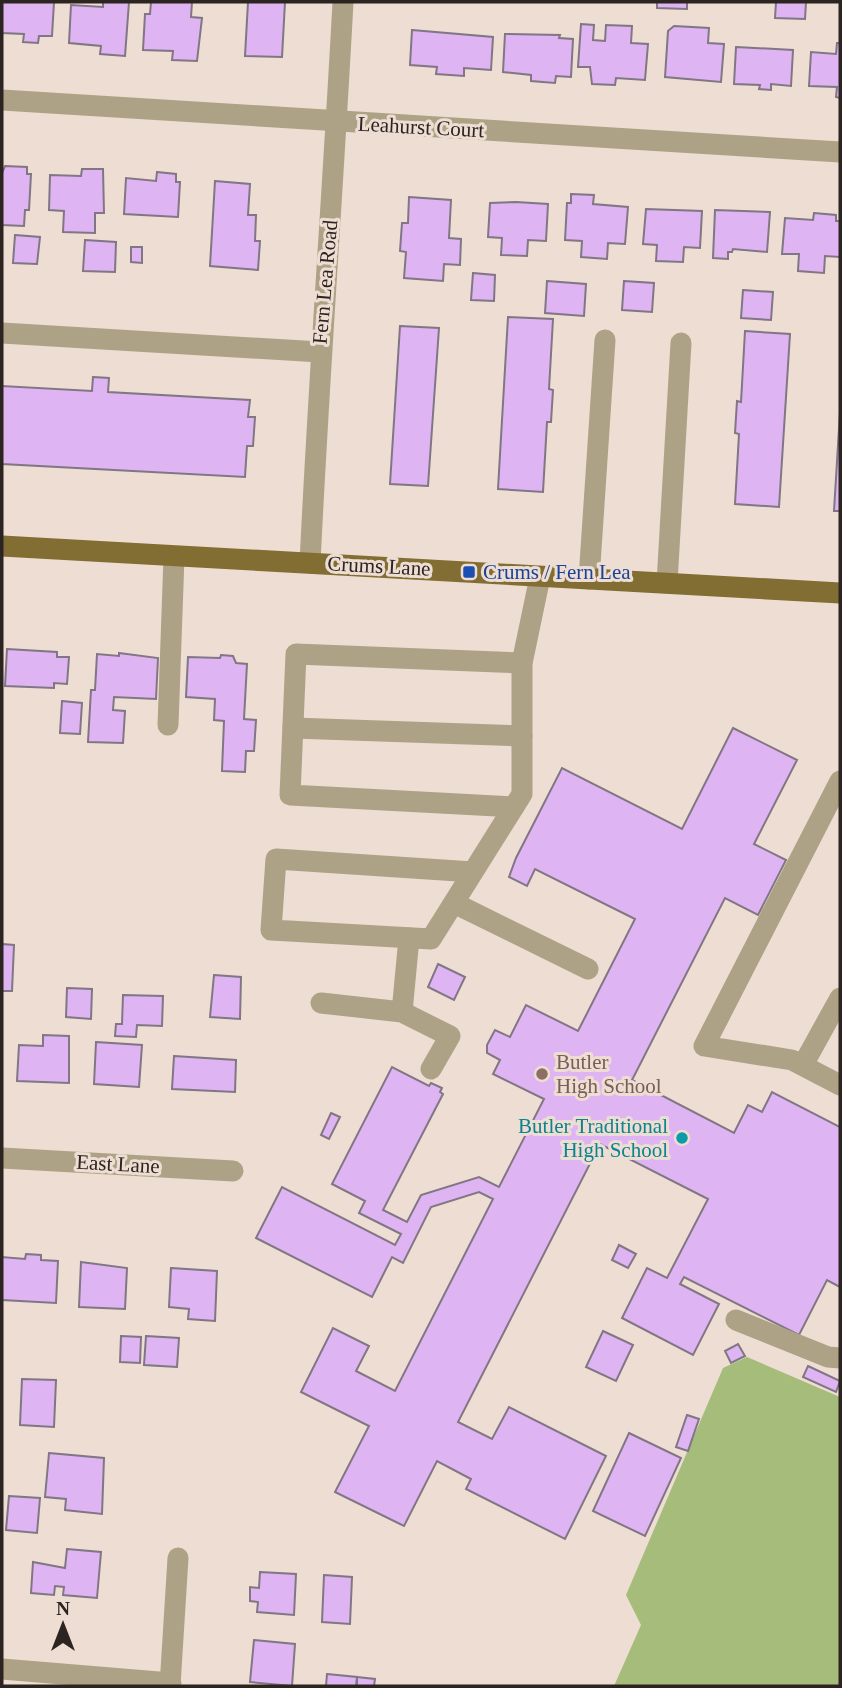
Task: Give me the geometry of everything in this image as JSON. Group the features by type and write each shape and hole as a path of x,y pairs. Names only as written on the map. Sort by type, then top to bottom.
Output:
{"main road":[{"name":"Crums Lane","path":"2,546 840,593"}],"street":[{"name":"Fern Lea Road","path":"310,563 320,352 338,122 343,2"},
{"name":"Leahurst Court","path":"2,100 840,152"},
{"path":"2,333 320,352"},
{"path":"589,579 605,340"},
{"path":"667,583 681,343"},
{"path":"168,725 174,557"},
{"path":"473,872 276,859 271,930 431,939 522,794 522,663 540,577"},
{"path":"514,807 290,795 296,654 522,663"},
{"path":"293,728 522,736"},
{"path":"840,781 704,1046 792,1059 840,1085"},
{"path":"454,903 588,968"},
{"path":"402,1012 409,938"},
{"path":"321,1003 402,1012 450,1036 431,1069"},
{"path":"803,1065 839,1003"},
{"name":"East Lane","path":"2,1158 233,1171"},
{"path":"736,1320 828,1357 840,1358"},
{"path":"2,1669 171,1685 178,1558"}],"green space":[{"path":"747,1357 840,1397 840,1686 614,1686 641,1625 626,1595 723,1368"}],"building":[{"path":"2,2 54,2 52,36 39,36 38,43 23,42 24,34 2,33"},
{"path":"103,2 129,2 125,56 100,54 101,46 69,43 71,5 103,7"},
{"path":"151,2 192,2 191,17 202,18 197,61 172,60 173,51 143,50 145,14 150,14"},
{"path":"248,2 285,2 282,57 245,56"},
{"path":"657,2 687,2 687,9 657,8"},
{"path":"776,2 806,2 805,19 775,18"},
{"path":"581,24 594,25 593,40 605,41 606,25 632,26 631,43 648,44 645,80 616,78 615,85 592,84 590,67 578,67"},
{"path":"674,26 709,28 708,43 724,44 721,82 665,77 668,31"},
{"path":"412,30 493,37 491,70 464,68 464,76 436,74 437,67 410,65"},
{"path":"505,34 560,35 559,38 573,39 571,77 556,76 555,83 531,81 531,75 503,72"},
{"path":"837,43 840,43 840,98 836,97 837,87 809,86 811,52 836,54"},
{"path":"736,47 793,50 791,86 771,84 771,90 759,89 760,85 734,84"},
{"path":"5,166 27,167 27,174 31,174 29,210 25,210 24,226 2,225 2,173"},
{"path":"82,169 103,169 104,213 95,213 95,233 63,232 64,211 49,210 50,175 81,176"},
{"path":"157,172 176,174 176,182 180,182 178,217 124,214 126,178 156,181"},
{"path":"215,181 250,184 248,215 256,215 255,241 260,241 258,270 210,266"},
{"path":"571,194 594,195 593,204 628,207 625,244 608,243 607,259 581,257 582,241 565,240 567,203 571,203"},
{"path":"409,197 451,200 449,238 461,239 460,265 444,264 443,281 404,278 406,252 400,251 402,223 408,223"},
{"path":"490,203 548,204 546,241 528,240 527,256 501,255 502,238 488,237"},
{"path":"646,209 702,211 700,248 684,247 683,262 656,261 657,245 643,244"},
{"path":"715,210 770,212 767,252 733,249 728,252 728,259 713,258"},
{"path":"814,213 836,215 836,221 840,221 840,257 825,256 824,273 798,271 799,254 782,254 785,218 813,220"},
{"path":"15,235 40,237 37,264 13,263"},
{"path":"85,240 116,242 115,272 83,271"},
{"path":"131,247 142,247 142,263 131,262"},
{"path":"473,273 495,275 494,301 471,300"},
{"path":"547,281 586,284 584,316 545,313"},
{"path":"624,281 654,283 652,312 622,310"},
{"path":"743,290 773,292 771,320 741,318"},
{"path":"508,317 553,319 549,389 553,390 551,422 547,422 543,492 498,489"},
{"path":"400,326 439,328 428,486 390,484"},
{"path":"745,331 790,334 779,507 735,504 739,434 735,433 737,401 741,402"},
{"path":"93,377 109,378 108,392 250,400 248,417 255,417 253,446 247,446 245,477 2,464 2,386 92,391"},
{"path":"840,412 840,511 834,511"},
{"path":"7,649 57,652 57,657 69,657 67,684 54,683 54,688 5,686"},
{"path":"119,653 158,658 156,699 114,697 113,710 125,711 123,743 88,742 91,690 95,690 97,654 119,656"},
{"path":"221,655 233,656 236,663 247,664 244,719 256,720 254,751 246,751 245,772 222,771 224,721 214,720 215,699 186,697 188,657 220,658"},
{"path":"62,701 82,703 80,734 60,733"},
{"name":"Butler Traditional High School","path":"733,728 797,760 754,844 786,860 758,915 725,898 632,1080 734,1133 748,1105 762,1112 772,1092 840,1127 840,1287 827,1280 799,1335 684,1277 680,1284 719,1304 693,1355 622,1318 647,1268 667,1278 708,1199 600,1144 458,1422 492,1439 509,1407 606,1456 565,1539 466,1489 471,1479 437,1461 404,1526 335,1492 369,1426 301,1392 333,1328 369,1346 356,1371 395,1391 493,1199 479,1192 431,1207 403,1263 392,1257 372,1297 256,1238 282,1187 395,1245 401,1234 359,1213 365,1201 332,1184 392,1067 429,1086 431,1083 442,1088 440,1092 443,1094 383,1210 407,1222 421,1195 479,1177 499,1187 544,1099 493,1074 500,1060 487,1053 487,1045 495,1030 510,1037 526,1005 578,1031 635,919 535,869 527,886 509,877 516,858 562,768 682,829"},
{"path":"2,944 14,945 12,991 2,991"},
{"path":"438,964 465,977 454,1000 428,987"},
{"path":"214,975 241,977 240,1019 210,1017"},
{"path":"67,988 92,989 91,1019 66,1017"},
{"path":"123,995 163,996 162,1026 137,1025 136,1037 115,1036 116,1024 122,1024"},
{"path":"43,1035 69,1036 69,1083 17,1081 19,1045 43,1046"},
{"path":"96,1042 142,1045 139,1087 94,1084"},
{"path":"174,1056 236,1060 235,1092 172,1089"},
{"path":"331,1113 340,1117 329,1139 321,1135"},
{"path":"619,1245 636,1254 628,1268 612,1260"},
{"path":"26,1254 41,1255 41,1260 58,1261 56,1303 2,1300 2,1257 25,1259"},
{"path":"81,1262 127,1268 125,1309 79,1307"},
{"path":"171,1268 217,1271 215,1321 188,1319 189,1309 169,1307"},
{"path":"603,1331 633,1345 616,1381 586,1367"},
{"path":"121,1336 141,1337 140,1363 120,1362"},
{"path":"146,1336 179,1338 177,1367 144,1365"},
{"path":"738,1344 745,1356 731,1363 725,1351"},
{"path":"808,1366 840,1381 836,1392 803,1377"},
{"path":"22,1379 56,1380 54,1427 20,1425"},
{"path":"687,1415 699,1419 688,1451 676,1447"},
{"path":"629,1433 681,1458 645,1536 593,1511"},
{"path":"49,1453 104,1458 102,1514 65,1510 66,1499 45,1497"},
{"path":"9,1496 40,1498 37,1533 6,1530"},
{"path":"67,1549 101,1552 97,1598 63,1595 64,1587 55,1586 54,1595 31,1593 33,1562 65,1568"},
{"path":"260,1572 296,1574 294,1615 257,1612 258,1602 250,1601 250,1587 259,1588"},
{"path":"324,1575 352,1577 350,1624 322,1622"},
{"path":"254,1640 295,1644 292,1686 250,1682"},
{"path":"327,1674 357,1677 356,1686 326,1686"},
{"path":"357,1677 375,1679 374,1686 357,1686"}],"place":[{"name":"Crums / Fern Lea","path":"469,572"},
{"name":"Butler High School","path":"542,1074"},
{"name":"Butler Traditional High School","path":"682,1138"}]}
